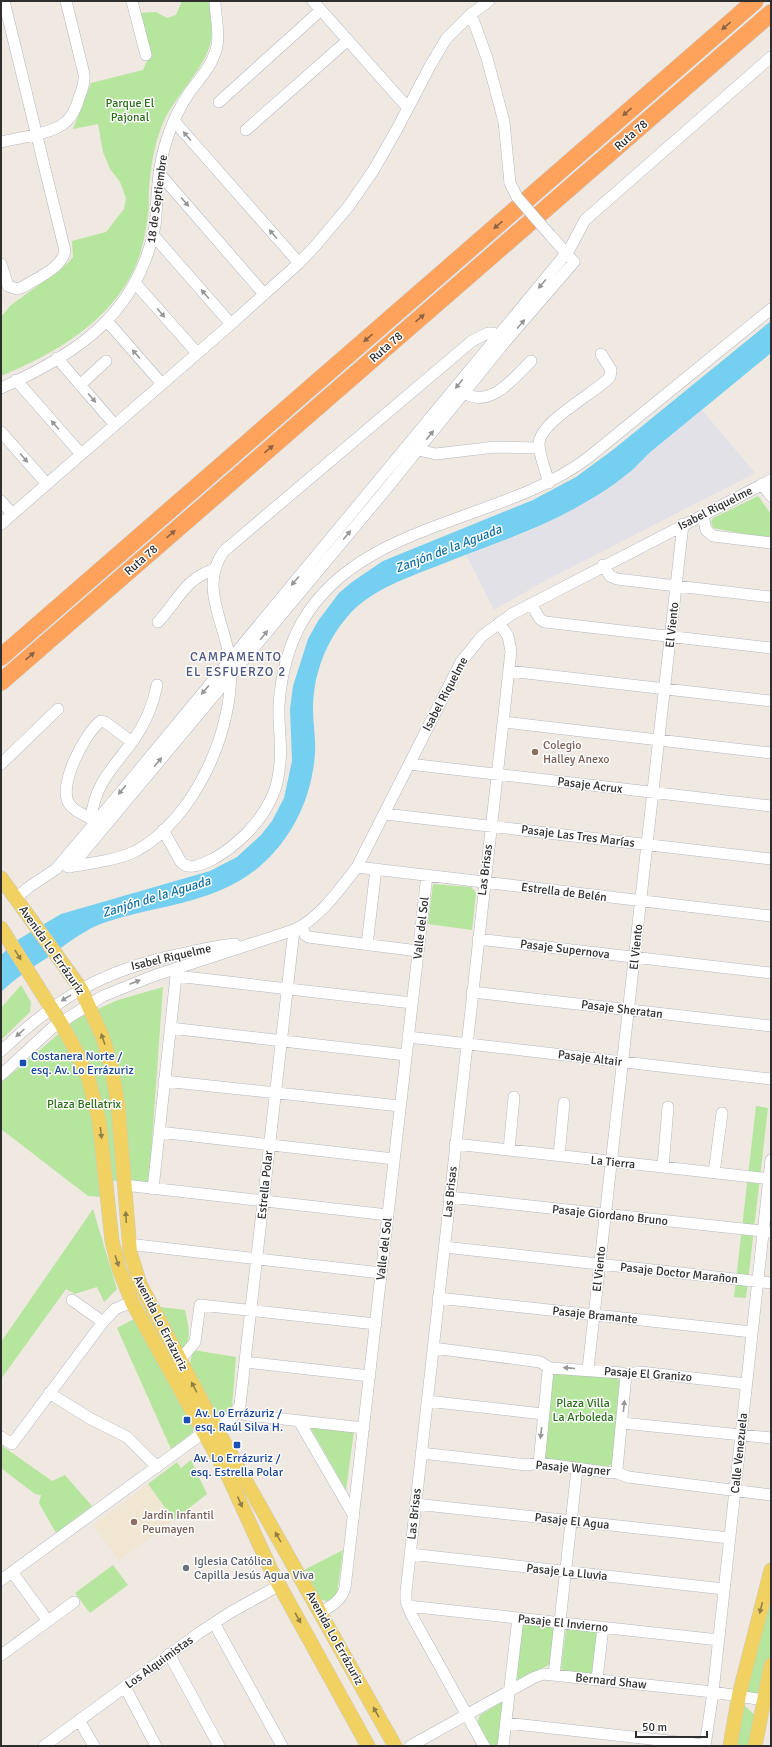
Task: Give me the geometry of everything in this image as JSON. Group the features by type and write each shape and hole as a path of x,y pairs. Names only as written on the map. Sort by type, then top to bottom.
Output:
{"highway":[{"name":"Ruta 78","path":"1,657 755,1"},
{"name":"Ruta 78","path":"1,682 771,13"}],"main road":[{"name":"Avenida Lo Errázuriz","path":"1,878 62,960 89,1004 103,1038 115,1085 120,1131 128,1244 140,1284 180,1361 258,1542 280,1586 368,1746"},
{"name":"Avenida Lo Errázuriz","path":"2,930 60,1022 81,1062 95,1099 101,1132 112,1242 119,1269 132,1302 321,1612 395,1746"},
{"path":"730,1746 739,1696 771,1570"},
{"path":"755,1746 766,1718 764,1700 771,1666"}],"street":[{"path":"1,264 8,286 17,289 24,287 59,263 64,256 65,251 4,1"},
{"path":"1,142 36,134 61,126 67,121 78,103 85,82 66,1"},
{"path":"132,1 146,55"},
{"name":"18 de Septiembre","path":"1,388 84,341 107,321 135,283 145,261 153,235 157,211 159,173 165,146 174,121 185,100 210,64 216,52 218,32 215,1"},
{"path":"314,1 408,108"},
{"path":"1,524 231,324 316,246 359,192 383,155 446,39 471,14 489,1"},
{"path":"219,102 321,10"},
{"path":"406,456 418,450 436,419 464,393 501,339 574,262 517,197 510,183 504,122 487,58 471,14"},
{"path":"246,130 348,40"},
{"path":"71,867 97,823 230,660 314,566 501,339 566,254 581,225 590,215 771,57"},
{"path":"174,121 299,263"},
{"path":"159,173 264,294"},
{"path":"153,235 231,324"},
{"path":"135,283 197,354"},
{"path":"163,830 183,864 188,866 196,866 216,857 233,844 250,829 267,806 275,790 280,762 279,706 286,661 302,622 318,599 334,581 350,569 396,544 549,483 565,474 589,457 771,309"},
{"path":"107,321 162,384"},
{"path":"56,869 112,860 129,854 144,846 163,830 194,794 214,755 226,713 230,676 230,660 226,640 215,605 213,586 215,569 220,557 229,547 472,341 493,333 501,339"},
{"path":"549,483 539,448 539,439 548,426 610,377 611,370 601,354"},
{"path":"56,358 115,424"},
{"path":"80,385 106,361"},
{"path":"464,393 478,399 492,396 531,361"},
{"path":"16,380 81,454"},
{"path":"1,432 47,484"},
{"path":"418,450 436,454 495,447 539,448"},
{"path":"766,482 771,496"},
{"name":"Isabel Riquelme","path":"1,1075 45,1033 89,1004 132,983 175,973 253,943 298,928 334,896 357,867 461,662 478,641 499,623 531,604 603,565 766,482"},
{"path":"1,500 12,514"},
{"path":"703,515 706,530 713,536 771,543"},
{"name":"El Viento","path":"588,1369 683,524"},
{"path":"603,565 610,576 614,578 771,597"},
{"path":"16,898 29,887 56,869 230,676 314,566"},
{"path":"158,622 184,589 201,575 215,569"},
{"path":"531,604 540,619 545,622 771,648"},
{"name":"Las Brisas","path":"484,1746 408,1606 406,1592 484,883 509,671 511,646 508,636 499,623"},
{"path":"509,671 771,701"},
{"path":"97,823 94,803 101,783 132,742 150,710 156,685"},
{"path":"1,764 58,709"},
{"path":"97,823 71,807 68,801 70,772 78,752 88,735 101,721 105,722 132,742"},
{"path":"503,722 771,753"},
{"name":"Pasaje Acrux","path":"409,764 771,806"},
{"name":"Pasaje Las Tres Marías","path":"385,814 771,858"},
{"name":"Estrella de Belén","path":"357,867 771,916"},
{"path":"367,945 376,869"},
{"name":"Valle del Sol","path":"321,1612 337,1602 344,1592 427,876"},
{"path":"298,928 308,938 418,951"},
{"name":"Estrella Polar","path":"237,1412 240,1405 287,989 298,928"},
{"name":"Pasaje Supernova","path":"478,939 771,973"},
{"name":"Isabel Riquelme","path":"1,1051 51,1007 112,973 145,961 206,949 253,943"},
{"path":"153,1189 175,973 287,989 412,1003"},
{"name":"Pasaje Sheratan","path":"472,992 771,1026"},
{"path":"170,1028 406,1055"},
{"name":"Pasaje Altair","path":"408,1037 771,1079"},
{"path":"164,1081 400,1106"},
{"path":"508,1150 514,1097"},
{"path":"559,1156 564,1103"},
{"path":"663,1167 668,1107"},
{"path":"714,1173 722,1113"},
{"path":"159,1132 394,1159"},
{"name":"La Tierra","path":"455,1144 770,1179"},
{"name":"Calle Venezuela","path":"705,1745 713,1692 758,1282 767,1232 771,1160"},
{"path":"124,1185 388,1215"},
{"name":"Pasaje Giordano Bruno","path":"449,1197 767,1232"},
{"path":"128,1244 381,1273"},
{"name":"Pasaje Doctor Marañon","path":"444,1247 771,1283"},
{"name":"Pasaje Bramante","path":"438,1298 752,1332"},
{"path":"72,1300 103,1322"},
{"path":"1,1437 12,1444 103,1322 115,1310 132,1302"},
{"path":"180,1361 195,1342 200,1305 376,1324"},
{"name":"Pasaje El Granizo","path":"432,1348 540,1362 550,1368 588,1369 622,1373 626,1375 640,1372 746,1384"},
{"path":"245,1362 370,1376"},
{"path":"539,1463 543,1414 548,1371 550,1368"},
{"path":"615,1472 617,1469 626,1375"},
{"path":"49,1393 91,1419 126,1437 157,1467"},
{"path":"427,1401 543,1414"},
{"path":"2,1579 157,1467 210,1430 231,1418 237,1412 247,1415 364,1428"},
{"path":"298,1421 354,1516"},
{"path":"622,1422 741,1436 771,1438"},
{"name":"Pasaje Wagner","path":"421,1453 527,1465 539,1463 577,1469 612,1473 615,1472 628,1477 771,1495"},
{"path":"554,1674 577,1469"},
{"name":"Pasaje El Agua","path":"415,1504 730,1538"},
{"name":"Pasaje La Lluvia","path":"410,1554 724,1589"},
{"path":"12,1572 48,1621"},
{"name":"Los Alquimistas","path":"44,1746 169,1654 214,1623 280,1586"},
{"path":"1,1655 74,1602"},
{"name":"Pasaje El Invierno","path":"408,1606 718,1640"},
{"path":"503,1746 518,1618"},
{"path":"214,1623 282,1746"},
{"path":"597,1679 603,1627"},
{"path":"169,1654 219,1746"},
{"name":"Bernard Shaw","path":"410,1746 538,1676 554,1674 713,1692 764,1700"},
{"path":"125,1687 156,1746"},
{"path":"79,1720 94,1746"},
{"path":"506,1723 705,1745"}],"shaded area":[{"path":"702,410 755,473 541,583 494,610 466,555 530,531 587,502 627,475 649,453"},
{"name":"Jardín Infantil Peumayen","path":"148,1484 174,1520 119,1560 93,1525"}],"green space":[{"name":"Parque El Pajonal","path":"182,1 209,1 212,35 204,60 174,103 160,131 153,155 149,191 149,208 143,244 138,260 128,281 115,300 82,332 43,356 1,376 1,317 10,306 68,263 73,257 72,241 106,232 124,209 126,198 120,182 110,169 103,152 98,124 73,129 91,83 143,70 150,54 140,13 156,12 167,18 176,15"},
{"path":"758,496 771,514 771,539 713,528 711,522 713,518"},
{"path":"433,884 471,887 476,893 472,930 428,924"},
{"path":"21,985 31,1002 30,1012 1,1040 1,1008"},
{"name":"Plaza Bellatrix","path":"163,987 149,1183 101,1180 103,1197 88,1196 1,1129 1,1083 76,1019 118,1000"},
{"path":"756,1106 768,1108 746,1298 734,1297"},
{"path":"93,1209 117,1289 104,1302 97,1287 75,1294 66,1289 1,1379 1,1342"},
{"path":"160,1307 185,1310 189,1338 180,1353"},
{"path":"134,1319 193,1428 193,1432 171,1449 117,1328"},
{"path":"193,1350 236,1357 232,1408 220,1417 215,1413 189,1368"},
{"name":"Plaza Villa La Arboleda","path":"558,1370 616,1377 622,1383 613,1463 607,1467 548,1461 543,1456 551,1375"},
{"path":"310,1427 354,1431 346,1490"},
{"path":"1,1445 52,1481 65,1475 92,1506 56,1533 39,1503 41,1495 35,1494 1,1468"},
{"path":"191,1460 207,1494 174,1520 148,1484 177,1462 181,1468"},
{"path":"343,1550 337,1594 329,1602 320,1599 304,1570"},
{"path":"113,1565 128,1585 90,1613 75,1593"},
{"path":"771,1594 771,1653 758,1703 746,1694"},
{"path":"523,1620 557,1625 552,1663 515,1684"},
{"path":"566,1629 599,1632 595,1673 565,1672 561,1668"},
{"path":"505,1700 499,1746 491,1746 477,1723 480,1715"},
{"path":"743,1704 757,1717 752,1746 736,1746"}],"water":[{"name":"Zanjón de la Aguada","path":"771,321 771,353 654,449 630,472 612,486 569,512 379,591 368,598 348,616 340,626 327,648 318,672 315,685 313,710 315,753 310,785 305,801 299,816 282,843 259,867 224,889 184,902 123,917 96,926 74,938 26,972 1,992 1,955 19,939 61,914 210,871 237,857 261,835 272,821 284,798 292,761 290,709 293,686 308,639 318,621 339,593 352,582 383,561 533,500 576,477 614,449"}],"place":[{"name":"Colegio Halley Anexo","path":"535,752"},
{"name":"Costanera Norte / esq. Av. Lo Errázuriz","path":"23,1063"},
{"name":"Av. Lo Errázuriz / esq. Raúl Silva H.","path":"187,1420"},
{"name":"Av. Lo Errázuriz / esq. Estrella Polar","path":"237,1445"},
{"name":"Jardín Infantil Peumayen","path":"134,1522"},
{"name":"Iglesia Católica Capilla Jesús Agua Viva","path":"186,1568"}],"district":[{"name":"CAMPAMENTO EL ESFUERZO 2","path":"236,664"}]}
